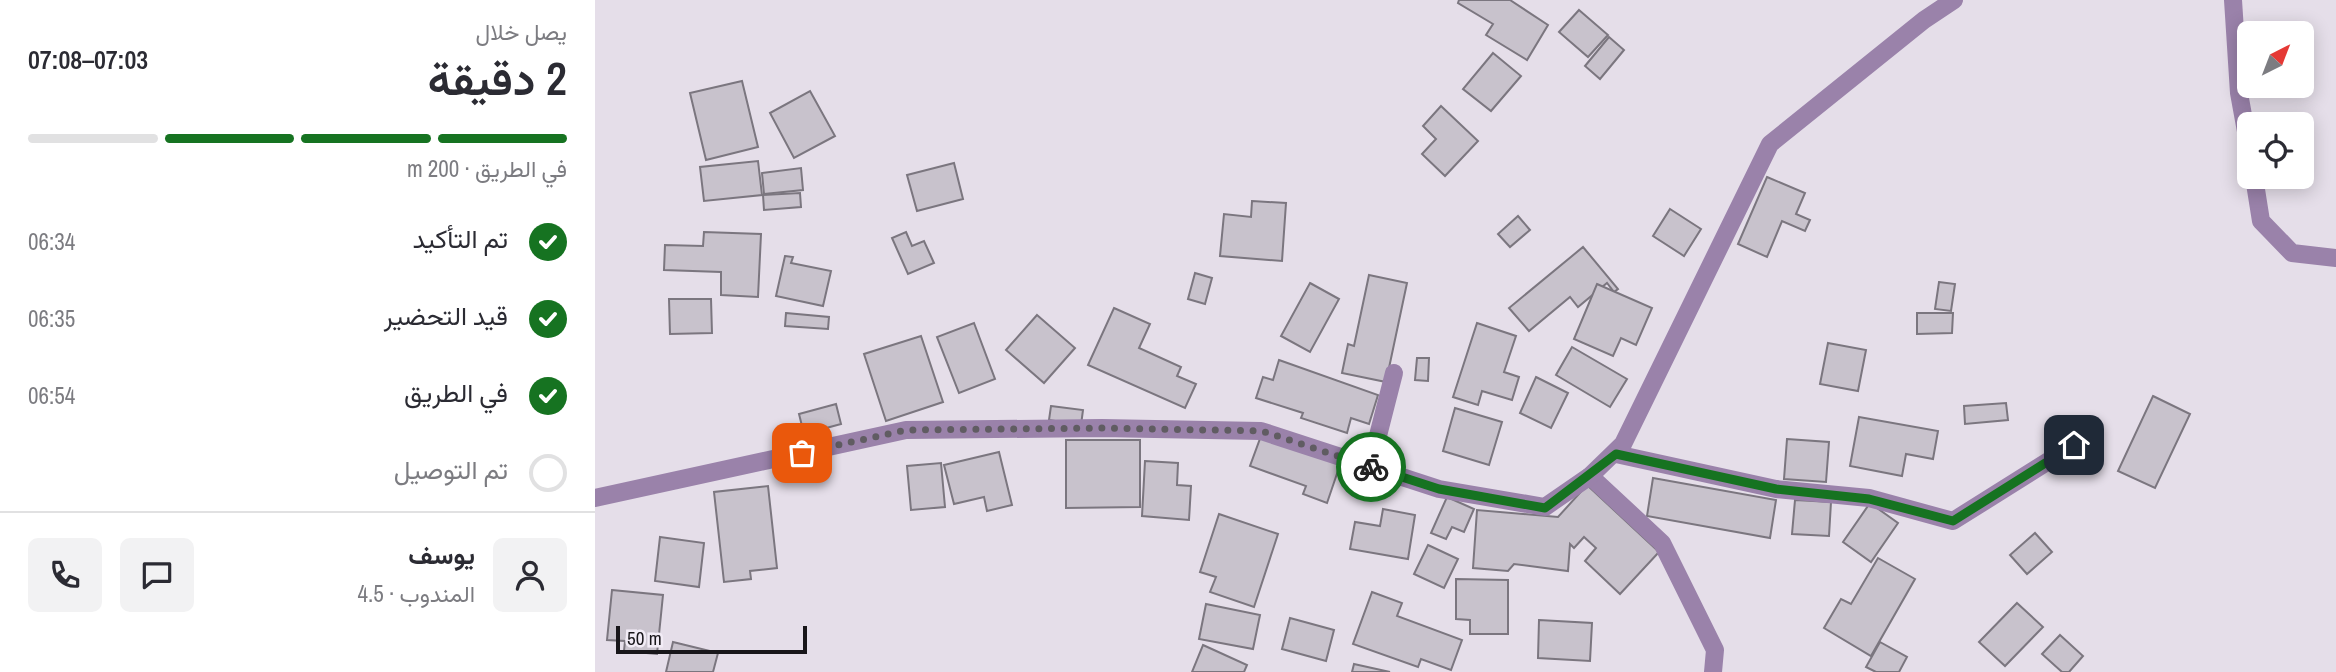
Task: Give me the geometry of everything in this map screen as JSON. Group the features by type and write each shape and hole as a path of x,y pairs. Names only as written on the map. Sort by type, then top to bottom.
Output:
{"street":[{"path":"595,498 906,430 1102,428 1262,431 1439,489 1545,508 1590,476 1616,454 1623,444 1770,144 1924,20 1954,0"},
{"path":"2233,0 2242,112"},
{"path":"2256,189 2262,221 2292,253 2336,258"},
{"path":"1370,467 1394,373"},
{"path":"1616,454 1776,489 1869,499 1953,521 2074,445"},
{"path":"1590,476 1662,543 1715,650 1713,672"}],"building":[{"path":"1459,0 1510,0 1548,25 1527,60 1486,35 1493,24 1458,3"},
{"path":"1579,10 1608,35 1588,57 1559,32"},
{"path":"1609,37 1624,50 1600,79 1585,66"},
{"path":"1493,53 1521,76 1491,111 1463,89"},
{"path":"742,81 758,147 706,160 690,93"},
{"path":"810,91 835,136 794,158 770,113"},
{"path":"1441,106 1478,141 1445,176 1422,154 1436,139 1423,126"},
{"path":"758,161 762,195 704,201 700,167"},
{"path":"954,163 963,199 917,211 907,175"},
{"path":"801,168 803,190 764,194 762,173"},
{"path":"1767,177 1805,193 1796,214 1810,220 1805,231 1782,221 1767,257 1738,244"},
{"path":"800,193 801,207 764,210 763,195"},
{"path":"1252,201 1286,203 1282,261 1220,256 1224,214 1251,217"},
{"path":"1670,209 1701,229 1684,256 1653,236"},
{"path":"1518,216 1530,230 1510,247 1498,234"},
{"path":"704,232 761,234 758,297 721,295 721,272 664,270 665,245 703,246"},
{"path":"906,232 912,246 924,241 934,263 908,274 892,238"},
{"path":"1583,247 1618,289 1614,292 1607,283 1578,307 1570,297 1529,331 1509,308"},
{"path":"785,256 793,257 791,263 831,271 823,306 776,296"},
{"path":"1195,273 1212,278 1205,304 1188,299"},
{"path":"1369,275 1407,283 1386,382 1342,373 1348,344 1354,346"},
{"path":"1939,282 1955,284 1951,311 1935,309"},
{"path":"1310,283 1339,299 1310,352 1281,336"},
{"path":"1597,284 1652,308 1636,345 1621,338 1613,356 1574,339"},
{"path":"669,299 711,299 712,333 670,334"},
{"path":"1114,308 1150,324 1139,348 1181,367 1177,376 1196,384 1185,408 1088,365"},
{"path":"786,313 829,317 828,329 785,326"},
{"path":"1917,313 1953,313 1952,333 1917,334"},
{"path":"1037,315 1075,348 1044,383 1006,350"},
{"path":"974,323 995,379 959,393 937,337"},
{"path":"1477,323 1516,336 1504,372 1519,377 1512,400 1482,391 1478,405 1453,397"},
{"path":"921,336 943,402 886,421 864,354"},
{"path":"1828,343 1866,350 1858,391 1820,384"},
{"path":"1572,347 1627,379 1610,407 1556,375"},
{"path":"1417,358 1429,358 1428,381 1415,380"},
{"path":"1279,360 1378,395 1369,424 1351,418 1347,433 1301,418 1303,413 1256,398 1263,377 1273,380"},
{"path":"1536,377 1568,393 1551,428 1520,413"},
{"path":"2153,396 2190,414 2155,488 2118,471"},
{"path":"2006,403 2008,420 1965,424 1964,406"},
{"path":"836,404 841,424 804,434 799,414"},
{"path":"1051,406 1083,410 1081,425 1049,420"},
{"path":"1455,408 1502,422 1489,465 1443,451"},
{"path":"1859,417 1938,431 1933,459 1906,454 1902,476 1850,466"},
{"path":"1261,436 1342,459 1327,503 1303,494 1306,486 1250,466"},
{"path":"1787,439 1829,442 1826,482 1784,479"},
{"path":"1066,440 1140,440 1140,507 1066,508"},
{"path":"999,452 1012,505 987,511 984,497 954,504 944,465"},
{"path":"1145,461 1178,463 1177,485 1191,486 1189,520 1142,516"},
{"path":"941,463 945,507 911,510 907,466"},
{"path":"1653,478 1776,500 1770,538 1647,516"},
{"path":"1587,485 1659,552 1620,594 1585,561 1596,548 1584,537 1574,548 1570,544 1568,571 1514,564 1508,571 1473,568 1477,510 1558,517"},
{"path":"768,486 777,568 750,571 751,579 724,582 714,492"},
{"path":"1447,497 1474,509 1464,532 1452,527 1446,539 1431,533"},
{"path":"1795,500 1831,502 1829,536 1792,534"},
{"path":"1870,503 1898,523 1871,562 1843,542"},
{"path":"1383,509 1415,515 1408,559 1350,549 1355,522 1380,526"},
{"path":"1219,514 1278,534 1254,607 1210,592 1216,577 1200,572"},
{"path":"2035,533 2052,552 2027,574 2010,555"},
{"path":"660,537 704,543 699,587 655,581"},
{"path":"1428,545 1458,559 1444,588 1414,574"},
{"path":"1878,558 1915,579 1871,656 1824,628 1841,599 1851,604"},
{"path":"1456,579 1508,580 1508,634 1470,634 1470,620 1456,619"},
{"path":"612,590 663,595 657,654 624,651 625,641 607,640"},
{"path":"1372,592 1402,603 1397,616 1462,640 1451,670 1421,659 1418,667 1353,644"},
{"path":"2017,603 2043,627 2005,666 1979,642"},
{"path":"1206,604 1260,615 1253,649 1199,639"},
{"path":"1290,618 1334,630 1326,661 1282,649"},
{"path":"1539,620 1592,623 1590,661 1538,658"},
{"path":"2060,635 2083,656 2069,672 2062,672 2042,654"},
{"path":"673,642 718,653 713,672 666,672"},
{"path":"1880,642 1907,657 1899,672 1876,672 1866,667"},
{"path":"1203,645 1247,665 1244,672 1192,672"},
{"path":"1354,664 1390,672 1352,672"}],"way so far":[{"path":"802,453 906,430 1102,428 1262,431 1371,467"}],"route":[{"path":"1371,467 1439,489 1545,508 1616,454 1776,489 1869,499 1953,521 2074,445"}]}
